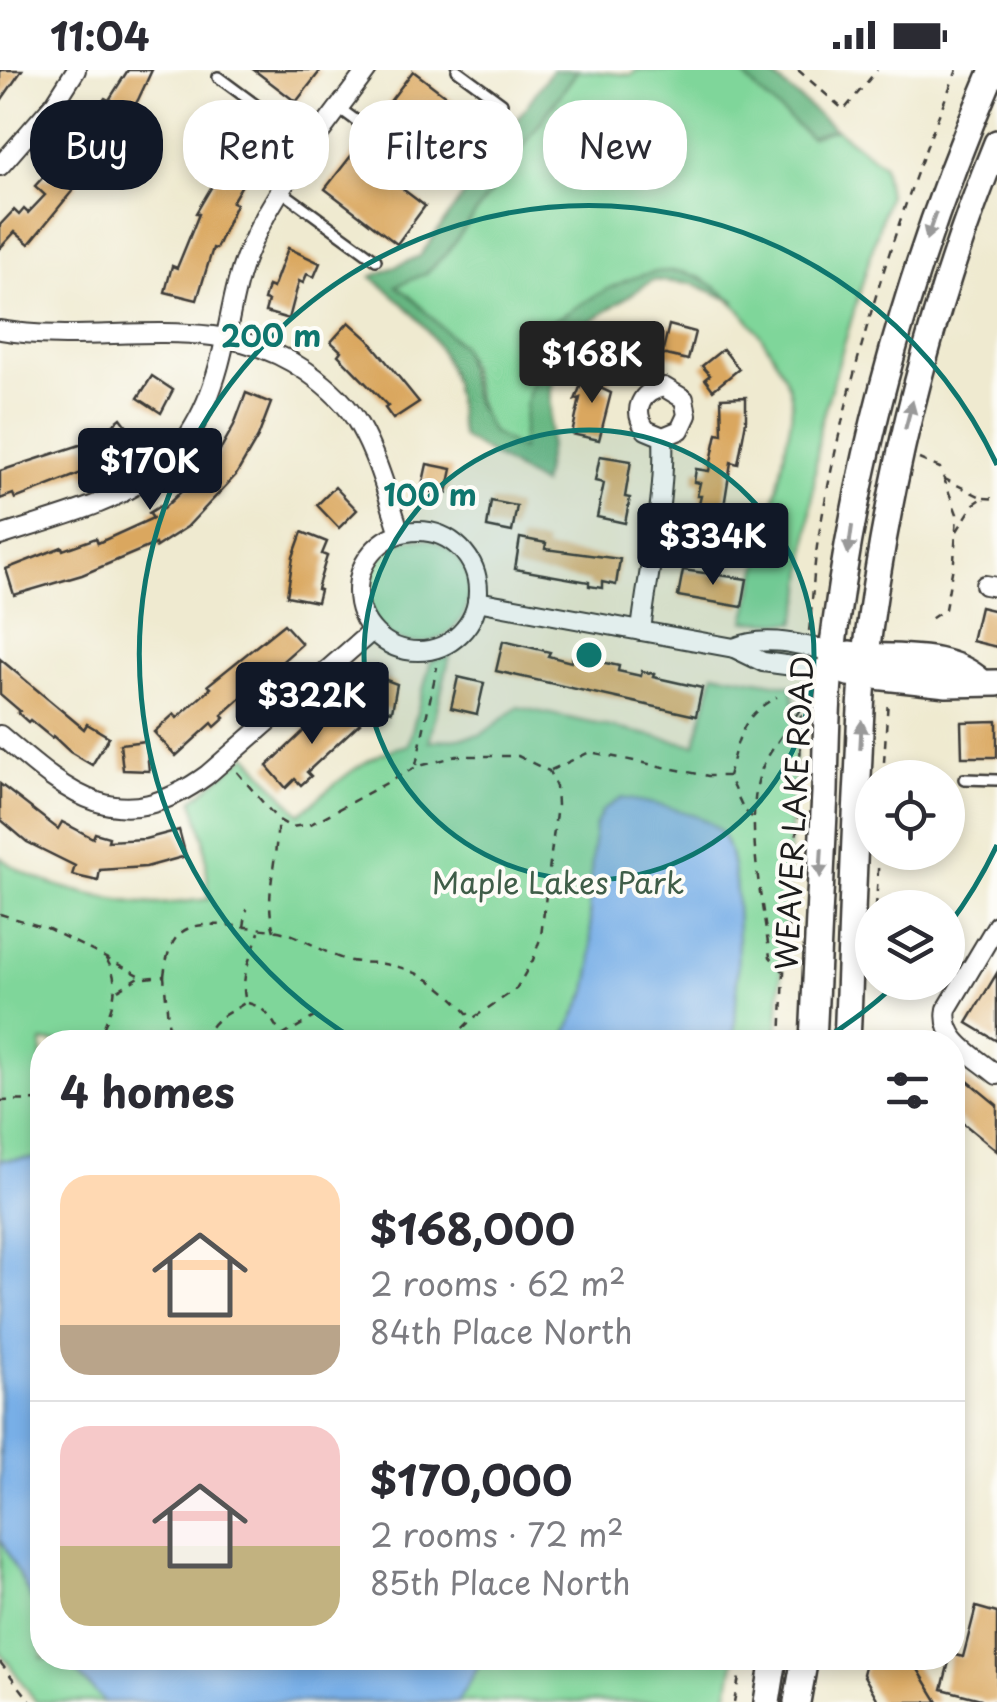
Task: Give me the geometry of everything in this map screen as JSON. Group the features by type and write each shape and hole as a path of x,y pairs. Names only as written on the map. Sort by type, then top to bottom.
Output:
{"main road":[{"name":"WEAVER LAKE ROAD","path":"814,1030 832,661 854,513 877,404 910,286 943,191 993,70"},
{"path":"849,1030 865,666 878,569 904,435 968,214 997,142"},
{"path":"832,661 947,684 988,682"},
{"path":"767,1702 772,1670"},
{"path":"797,1702 803,1670"}],"street":[{"path":"0,166 46,115 76,70"},
{"path":"329,122 367,70"},
{"path":"0,536 112,500 155,473 178,452 195,428 212,387 249,248 280,190"},
{"path":"0,330 42,336 180,332 226,336 290,360 328,386 358,422 400,533"},
{"path":"641,631 660,516 663,437"},
{"path":"430,532 458,545 474,571 477,601 466,628 444,646 414,652 398,648 372,631 361,614 359,574 368,556 382,542 400,533 430,532"},
{"path":"477,601 734,648 764,640 832,661"},
{"path":"0,735 78,796 116,807 157,802 178,796 226,759 372,631"},
{"path":"947,1030 947,1009 997,925"},
{"path":"965,1048 997,1075"}],"lane":[{"path":"457,70 498,100"},
{"path":"218,76 250,100"},
{"path":"339,108 349,115"},
{"path":"280,190 376,260"},
{"path":"965,779 997,780"}],"path":[{"path":"798,70 844,110 878,70"},
{"path":"808,636 818,541 858,354 904,206 957,70"},
{"path":"917,458 940,468 957,514 945,608 928,621"},
{"path":"943,478 983,498 997,498"},
{"path":"956,532 974,504 983,498"},
{"path":"416,767 436,667"},
{"path":"782,1030 800,796 800,694"},
{"path":"753,818 744,810 728,776 748,718 756,708 776,697"},
{"path":"884,760 888,697"},
{"path":"784,972 770,957 753,818 763,768 800,708"},
{"path":"549,771 590,752 708,776 728,776"},
{"path":"226,759 277,818 291,827 311,824 416,767 458,756 518,756 549,771 556,787 557,806 541,936 526,975 516,989 461,1030"},
{"path":"275,932 270,916 277,818"},
{"path":"244,927 247,910"},
{"path":"0,914 49,929 141,976 164,976"},
{"path":"169,1030 166,952 176,935 202,923 290,934 349,961 421,973 458,1002 472,1019"},
{"path":"246,1002 242,990 245,973 260,930"},
{"path":"102,1030 117,990 103,954"},
{"path":"117,990 141,976"},
{"path":"208,1030 214,1022 246,1002 260,1006 270,1015 275,1030"},
{"path":"292,1030 316,1016"},
{"path":"0,1101 30,1100"},
{"path":"0,1662 31,1702"},
{"path":"734,1702 741,1670"}],"green space":[{"path":"552,70 578,70 557,100 543,100 543,119 523,147 523,111"},
{"path":"578,70 631,75 637,70 739,70 810,137 835,129 883,165 888,196 820,426 802,597 795,623 745,621 776,492 792,402 771,351 730,300 706,282 682,274 658,274 607,291 550,323 526,404 521,451 503,441 483,418 460,345 395,286 425,274 447,253 492,190 523,190 523,147 543,119 543,190 687,190 687,100 557,100"},
{"path":"739,70 766,70 835,129 810,137"},
{"path":"467,190 492,190 447,253 425,274 396,286 462,348 474,398 492,432 521,450 526,404 550,323 620,283 658,272 678,271 696,276 736,302 693,284 653,280 568,336 551,388 549,446 542,485 462,437 450,372 434,340 399,300 371,277 420,256"},
{"path":"417,539 437,543 454,554 465,571 469,591 465,611 454,628 437,639 417,643 397,639 380,628 369,611 365,591 369,571 380,554 397,543"},
{"name":"Maple Lakes Park","path":"450,656 429,742 481,735 518,707 695,745 714,673 792,686 797,725 778,1030 30,1030 30,1670 733,1670 726,1702 36,1702 0,1651 0,857 32,876 95,896 155,904 209,899 204,838 193,800 247,755 300,814 364,763 408,745 431,661"}],"water":[{"path":"621,798 671,808 708,822 727,844 737,897 735,1030 568,1030 587,991 592,965 589,894 595,827 602,811"},
{"path":"30,1158 30,1597 0,1538 0,1160"},
{"path":"74,1670 477,1670 457,1702 105,1702"}],"building":[{"path":"0,70 22,70 0,102"},
{"path":"128,70 152,70 138,100 109,100"},
{"path":"254,70 321,70 298,100"},
{"path":"413,71 451,100 391,100"},
{"path":"349,158 349,190 404,190 425,206 397,244 326,190"},
{"path":"39,190 73,190 29,244 15,232 0,248 0,225 14,210 19,215 24,209 28,213 45,195"},
{"path":"210,190 239,190 216,249 213,248 197,300 165,292 172,266 177,268 199,214 196,213"},
{"path":"288,248 320,263 314,277 307,274 303,283 299,281 289,319 265,312 268,301 264,300 268,286 273,288"},
{"path":"349,322 368,339 419,402 393,419 385,408 388,406 338,355 341,351 331,342"},
{"path":"669,325 695,332 688,360 662,354"},
{"path":"631,332 645,356 625,371 609,344"},
{"path":"723,349 739,369 713,390 705,379 710,375 702,366"},
{"path":"587,369 612,379 598,387 611,393 599,440 572,434 580,398 575,400"},
{"path":"152,376 173,390 161,413 138,398"},
{"path":"246,393 271,403 258,437 236,475 187,527 156,547 155,544 82,575 14,595 6,569 62,547 63,550 96,538 98,543 153,518 149,513 160,506 163,509 188,485 191,488 207,469 203,466 211,456 215,459"},
{"path":"746,397 738,464 731,462 719,538 692,533 701,496 697,496 700,483 694,482 696,469 709,471 717,433 722,434 721,398"},
{"path":"121,418 140,443 117,454 101,434"},
{"path":"86,443 98,472 85,477 84,472 15,499 13,494 0,499 0,471"},
{"path":"600,456 631,461 625,523 597,517 604,483 595,481"},
{"path":"427,464 452,469 447,493 421,491"},
{"path":"335,487 357,510 339,528 317,505"},
{"path":"491,501 517,506 512,532 487,527"},
{"path":"302,532 327,542 317,602 287,596 293,557"},
{"path":"520,538 546,543 545,549 620,559 616,585 602,582 602,588 589,586 589,582 515,569"},
{"path":"683,570 747,579 742,607 678,596"},
{"path":"980,607 997,611 997,647 972,641"},
{"path":"284,624 302,644 222,715 225,718 215,727 212,723 176,756 154,732 174,714 177,718 211,688 208,685"},
{"path":"503,641 550,652 548,656 571,662 573,656 619,666 618,671 641,676 642,671 702,688 696,716 496,671"},
{"path":"0,659 84,729 87,724 109,737 92,765 28,722 0,694"},
{"path":"373,675 397,684 392,711 367,706"},
{"path":"458,677 484,683 477,714 451,708"},
{"path":"342,704 360,723 307,772 311,776 301,785 295,779 286,788 267,766 312,723 315,726"},
{"path":"997,721 997,757 962,757 961,722"},
{"path":"146,741 149,771 123,770 120,744"},
{"path":"0,784 58,829 62,822 93,838 95,833 109,837 108,841 145,839 179,830 186,856 146,867 100,870 98,881 72,875 75,866 27,842 0,819"},
{"path":"997,973 997,1041 967,1023"},
{"path":"965,1079 997,1105 997,1151 965,1125"},
{"path":"976,1607 997,1613 997,1702 981,1702 942,1689 947,1670 965,1670 965,1649"},
{"path":"864,1670 918,1670 938,1702 879,1702"}]}
